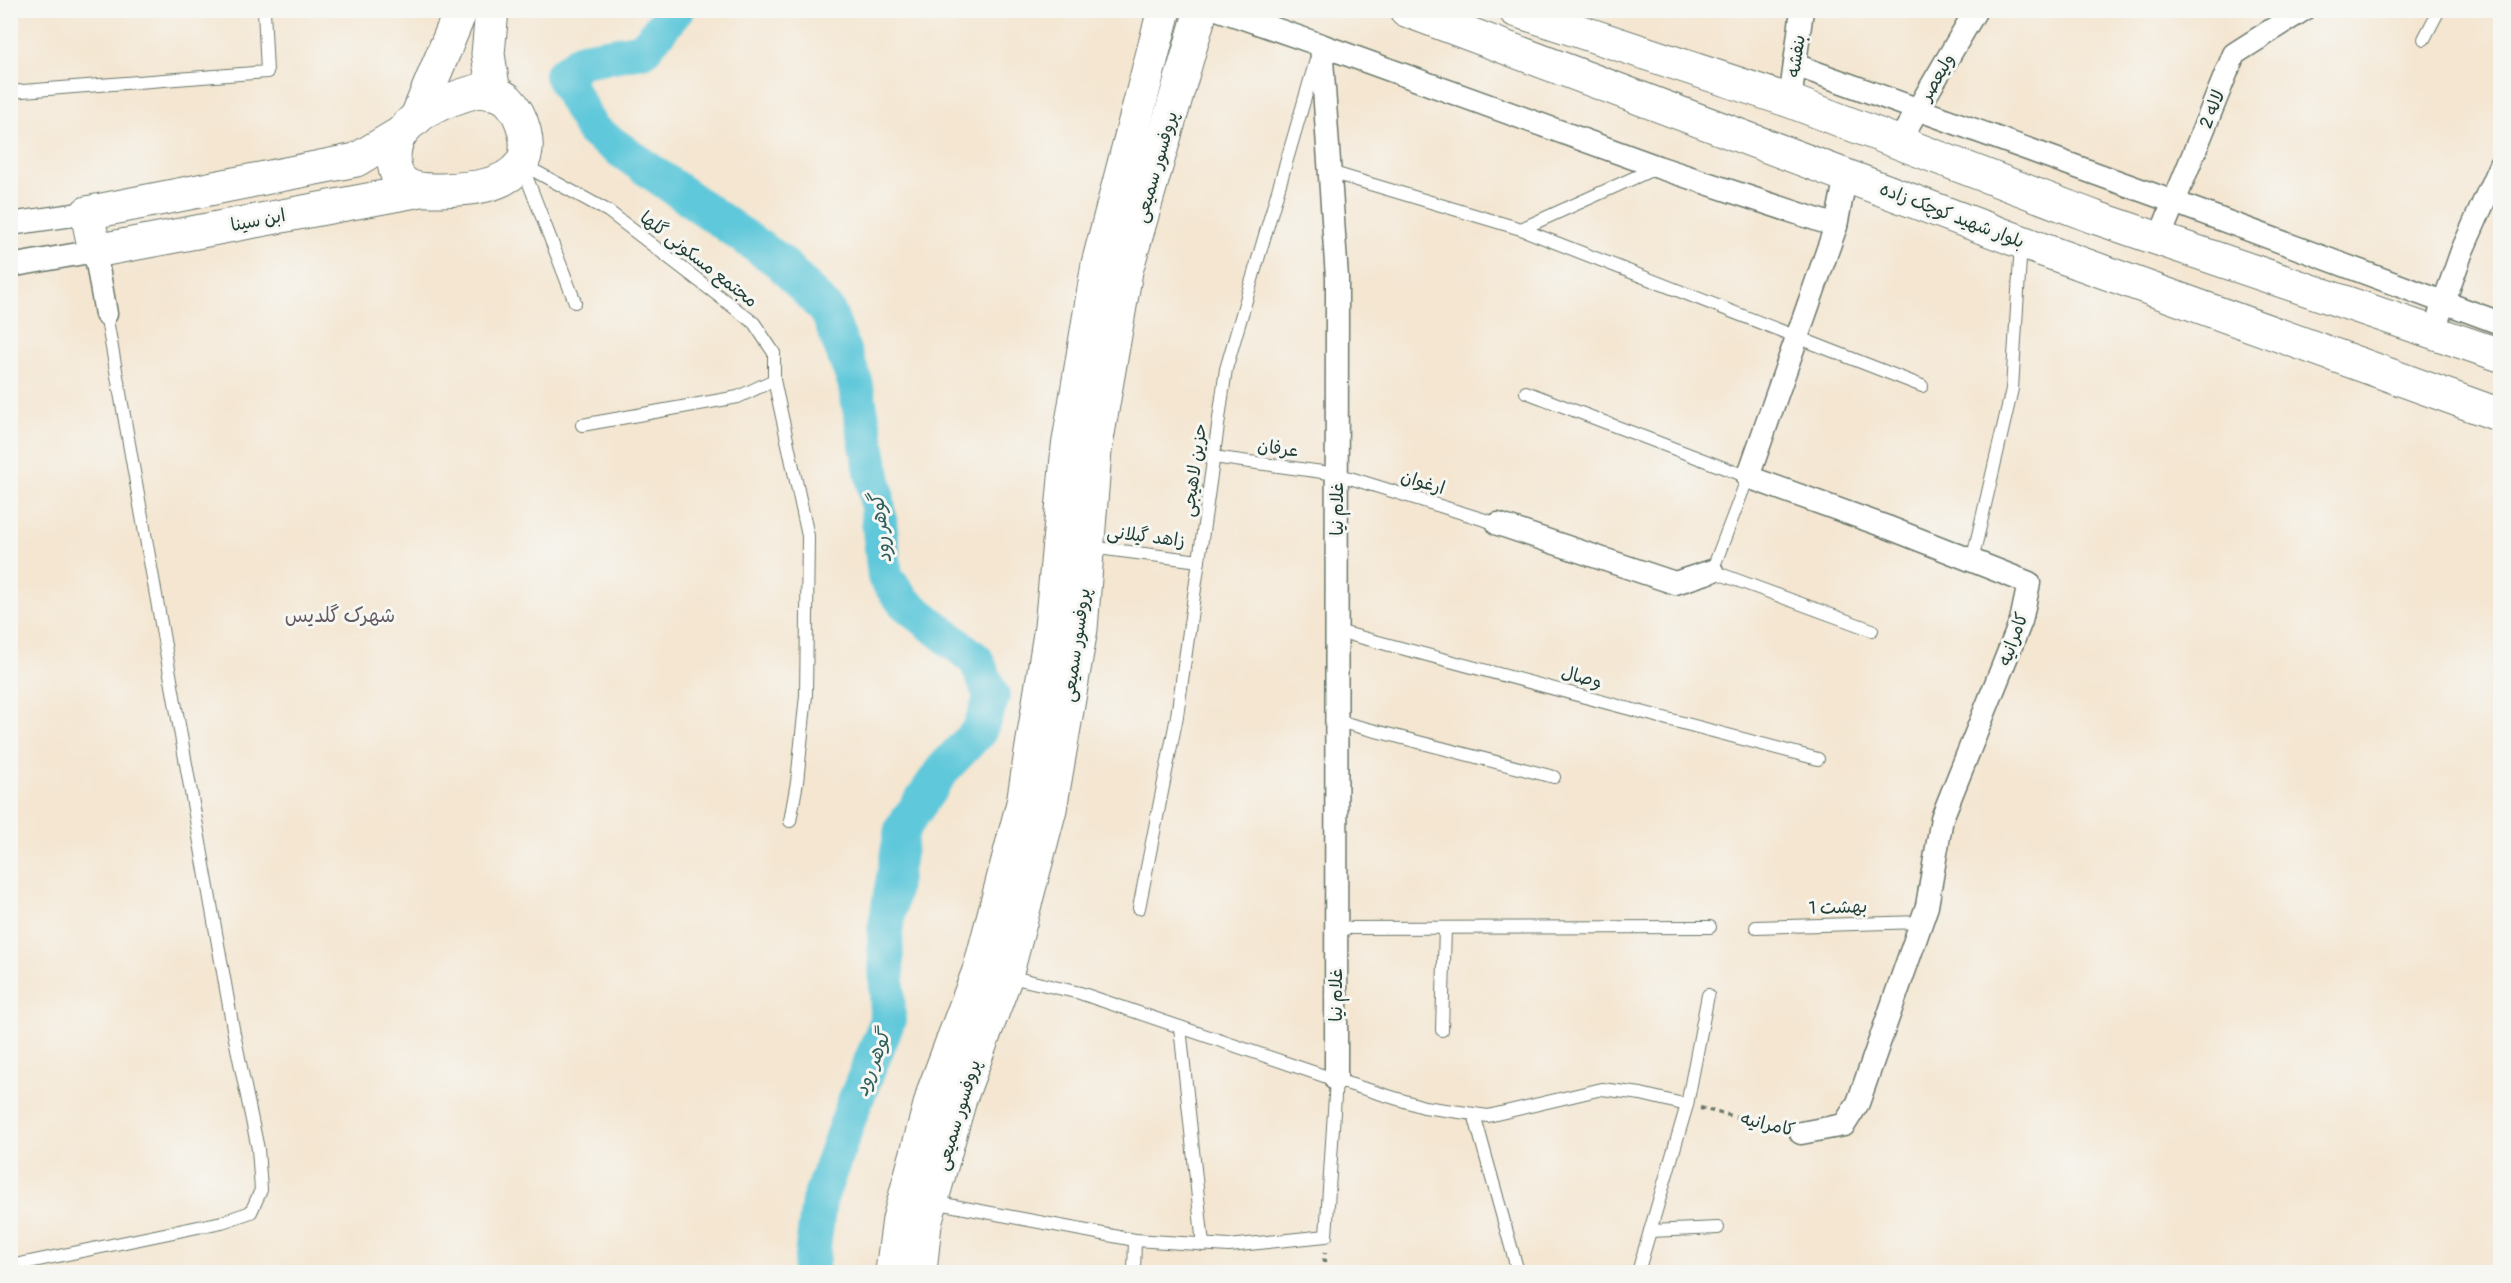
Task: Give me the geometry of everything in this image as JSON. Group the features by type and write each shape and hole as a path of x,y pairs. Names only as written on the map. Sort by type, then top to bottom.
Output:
{"main road":[{"path":"95,251 87,213 356,159 408,126 460,95 477,91 494,93 507,99 522,126 526,146 521,164 505,177 471,188 421,190 404,183 395,168 395,149 408,126 461,10"},
{"path":"492,10 488,54 494,93"},
{"name":"پروفسور سمیعی","path":"892,1272 899,1219 934,1090 980,968 1023,803 1051,627 1068,447 1098,264 1164,10"},
{"name":"پروفسور سمیعی","path":"920,1272 926,1224 960,1099 1006,976 1050,809 1081,629 1095,451 1125,271 1201,10"},
{"name":"بلوار شهید کوچک زاده","path":"1406,10 2021,241 2295,342 2500,414"},
{"path":"1515,10 1790,101 2094,217 2159,239 2438,318 2500,355"},
{"name":"ابن سینا","path":"95,251 421,190"}],"street":[{"path":"1220,10 1658,167 1836,226"},
{"name":"بنفشه","path":"1790,101 1802,10"},
{"name":"ولیعصر","path":"1898,143 1976,10"},
{"name":"لاله 2","path":"2159,239 2234,54 2303,10"},
{"name":"غلام نیا","path":"1320,45 1337,279 1336,1080"},
{"path":"1794,65 2174,202 2438,318 2500,323"},
{"path":"2438,318 2462,251 2500,165"},
{"path":"1748,477 1836,226 1846,175"},
{"path":"10,224 87,213"},
{"path":"10,266 95,251 106,314"},
{"name":"کامرانیه","path":"1748,477 2029,583 2021,621 1942,818 1927,906 1858,1103 1844,1125 1802,1133"},
{"path":"1498,524 1676,583 1712,571"}],"lane":[{"path":"10,92 267,72 264,10"},
{"path":"2424,39 2439,10"},
{"name":"حزین لاهیجی","path":"1139,908 1177,717 1226,369 1320,45"},
{"path":"521,164 575,302"},
{"name":"مجتمع مسکونی گلها","path":"521,164 608,211 754,323 774,353 774,380 808,536 806,694 790,821"},
{"path":"1521,229 1658,167"},
{"path":"1330,172 1521,229 1922,386"},
{"path":"1972,561 2012,389 2021,241"},
{"path":"10,1266 222,1222 251,1212 261,1190 258,1149 234,1034 106,314"},
{"path":"582,425 738,397 774,380"},
{"path":"1526,392 1748,477 1712,571 1872,630"},
{"name":"عرفان","path":"1214,457 1337,474"},
{"name":"ارغوان","path":"1337,474 1498,524"},
{"name":"زاهد گیلانی","path":"1088,547 1199,561"},
{"name":"وصال","path":"1337,631 1818,759"},
{"path":"1337,721 1554,777"},
{"name":"بهشت 1","path":"1756,927 1921,922"},
{"path":"1336,928 1710,927"},
{"path":"1442,1030 1445,928"},
{"path":"1006,976 1080,993 1336,1080 1424,1107 1488,1116 1602,1089 1641,1094 1688,1105"},
{"path":"1638,1272 1688,1105 1708,995"},
{"path":"1180,1027 1203,1245"},
{"name":"غلام نیا","path":"1326,1236 1336,1080"},
{"path":"1474,1114 1518,1272"},
{"path":"932,1201 1135,1240 1229,1246 1326,1236"},
{"path":"1650,1231 1718,1228"},
{"path":"1134,1272 1135,1240"}],"path":[{"name":"کامرانیه","path":"1688,1105 1802,1133"},
{"path":"1323,1272 1326,1236"}],"waterway":[{"name":"گوهر رود","path":"676,10 643,50 582,60 562,75 592,130 780,262 828,312 855,382 876,492 885,577 905,603 976,660 992,697 979,731 944,768 902,829 885,931 888,1020 854,1104 819,1201 810,1272"}],"district":[{"name":"شهرک گلدیس","path":"340,615"}]}
